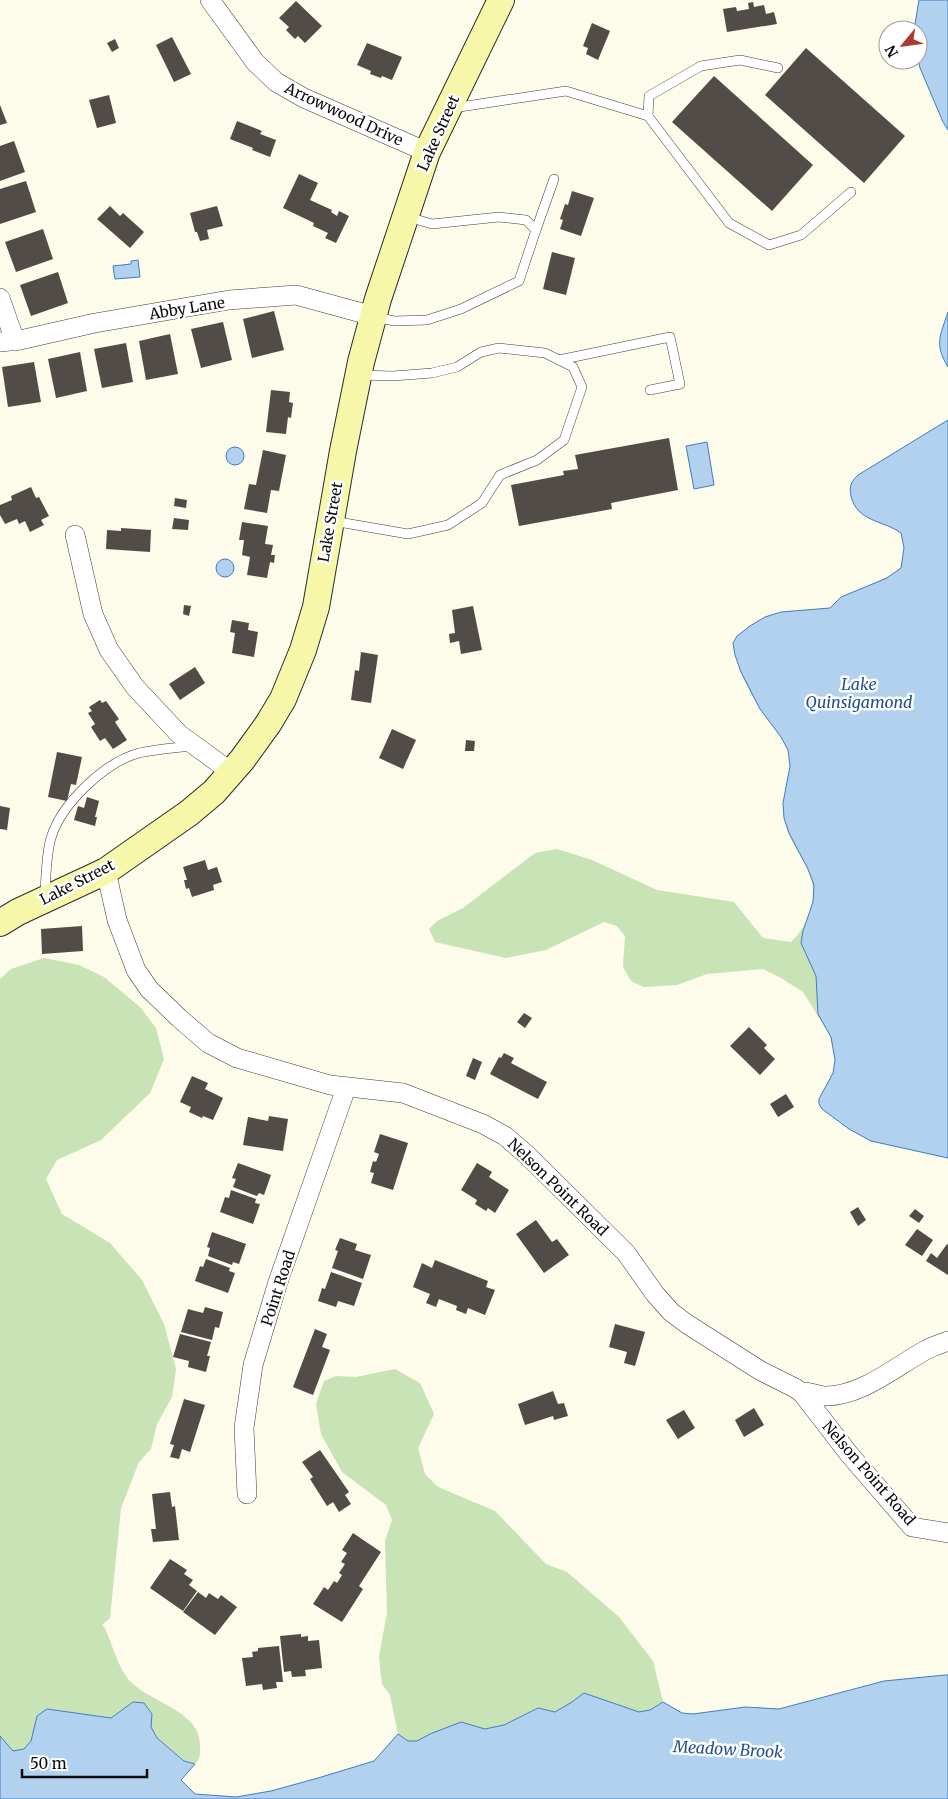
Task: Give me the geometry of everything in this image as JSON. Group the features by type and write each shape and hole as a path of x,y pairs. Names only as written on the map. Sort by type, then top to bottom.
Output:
{"main road":[{"name":"Lake Street","path":"0,922 106,871 189,813 214,792 232,772 276,712 297,667 316,607 330,521 359,375 373,316 428,152 501,0"}],"street":[{"name":"Arrowwood Drive","path":"210,0 245,50 276,82 304,98 428,152"},
{"name":"Abby Lane","path":"7,342 95,323 209,304 296,295 373,316"},
{"path":"0,298 7,342"},
{"path":"75,535 93,614 109,650 135,687 180,734 232,772"},
{"name":"Nelson Point Road","path":"106,871 117,920 136,970 149,989 208,1043 237,1058 346,1088 403,1092 483,1124 504,1136 527,1155 626,1253 655,1294 671,1312 761,1371 802,1393 849,1454 912,1527 948,1533"},
{"name":"Point Road","path":"247,1494 244,1428 253,1365 278,1282 346,1088"},
{"name":"Nelson Point Road","path":"802,1393 806,1392 824,1396 836,1395 861,1387 928,1349 948,1341"}],"lane":[{"path":"648,116 649,96 701,66 740,60 778,68"},
{"path":"448,109 566,91 648,116 728,223 769,245 800,235 851,192"},
{"path":"373,316 394,321 427,320 461,309 519,281 554,179"},
{"path":"406,216 432,224 499,217 526,220 536,230"},
{"path":"559,360 670,337 680,384 650,390"},
{"path":"330,521 408,534 448,525 482,503 500,475 537,460 564,440 582,387 573,367 559,360 544,353 499,348 481,352 457,367 432,373 393,376 359,375"},
{"path":"45,899 50,840 56,823 99,774 116,762 139,753 195,745"}],"green space":[{"name":"Lake Quinsigamond","path":"948,420 948,1158 871,1141 849,1129 822,1109 819,1099 833,1073 835,1060 831,1037 803,992 763,969 707,974 677,985 644,987 631,981 623,967 625,936 617,926 604,922 546,950 506,958 435,942 429,929 437,921 463,908 535,853 557,849 592,860 657,890 734,902 763,938 791,942 805,924 813,897 809,872 791,840 784,816 790,764 789,756 782,738 758,705 741,674 737,662 735,642 745,629 761,620 788,612 829,608 845,595 882,579 901,568 904,548 901,533 872,519 859,510 851,496 851,484 858,475"},
{"path":"44,958 79,965 104,977 141,1008 156,1028 164,1059 150,1093 101,1140 57,1160 46,1179 62,1214 110,1243 142,1280 164,1324 176,1369 172,1397 157,1424 151,1449 139,1462 121,1508 110,1618 102,1625 125,1675 145,1693 182,1714 198,1733 200,1754 195,1764 185,1761 157,1738 151,1727 152,1713 143,1703 133,1702 111,1718 47,1709 37,1716 31,1741 24,1749 13,1751 0,1736 0,979 11,969"},
{"path":"395,1369 420,1383 434,1414 418,1448 425,1474 438,1487 495,1511 546,1564 567,1572 619,1617 653,1661 663,1702 650,1710 639,1712 584,1693 555,1712 537,1708 504,1725 485,1729 461,1722 417,1741 408,1741 398,1734 390,1695 382,1684 379,1656 387,1613 385,1541 392,1520 386,1505 342,1472 321,1434 316,1404 324,1381 336,1376 356,1377"}],"water":[{"path":"919,0 948,0 948,130 921,70 928,70 928,20 916,20"},
{"path":"138,260 140,277 115,279 113,266 131,264 131,261"},
{"path":"948,312 948,367 941,352 940,340"},
{"name":"Lake Quinsigamond","path":"948,420 948,1158 871,1141 849,1129 822,1109 819,1104 819,1099 833,1073 835,1060 831,1037 818,1014 816,976 801,943 813,902 814,885 808,869 789,833 784,818 783,803 790,766 788,750 781,737 760,709 741,672 733,643 737,636 765,617 781,612 830,608 841,597 887,578 901,568 904,548 901,533 865,516 859,511 854,505 851,496 851,484 858,475"},
{"path":"707,442 714,485 694,489 686,446"},
{"path":"231,447 239,447 244,452 242,463 231,465 226,460 226,452"},
{"path":"225,559 231,562 234,568 231,574 225,577 219,574 216,568 219,562"},
{"name":"Meadow Brook","path":"948,1675 948,1799 0,1799 0,1736 13,1751 24,1749 31,1741 37,1716 47,1709 111,1718 133,1702 144,1703 152,1714 151,1727 157,1738 184,1761 195,1764 181,1780 195,1794 236,1797 271,1791 374,1761 398,1734 408,1741 417,1741 461,1722 485,1729 504,1725 538,1708 555,1712 584,1693 639,1712 650,1710 663,1702 682,1713 693,1714 745,1707 779,1709 884,1681"}],"building":[{"path":"296,1 322,26 305,43 298,36 295,39 286,30 289,27 279,18"},
{"path":"753,2 754,7 764,5 766,14 774,12 777,24 727,32 723,9 736,7 737,11 749,9 748,3"},
{"path":"592,23 610,31 598,60 586,54 588,48 583,46"},
{"path":"172,37 191,74 174,82 156,45"},
{"path":"115,39 119,48 112,52 107,43"},
{"path":"367,43 402,57 392,80 370,74 371,71 357,65"},
{"path":"806,48 905,136 864,183 765,95"},
{"path":"714,76 813,165 772,211 672,122"},
{"path":"109,95 116,123 97,128 89,100"},
{"path":"0,105 7,123 0,125"},
{"path":"237,121 262,131 260,134 276,140 270,157 230,139"},
{"path":"14,141 25,172 0,181 0,146"},
{"path":"299,174 318,183 310,200 332,210 331,212 337,216 339,211 349,216 336,243 325,238 328,233 313,226 314,223 283,208"},
{"path":"26,181 36,212 0,224 0,189"},
{"path":"572,191 594,198 581,236 560,229 563,220 560,219 565,204 568,205"},
{"path":"110,206 120,216 123,213 144,232 130,248 97,219"},
{"path":"217,206 223,226 207,230 209,239 200,241 197,232 195,232 190,213"},
{"path":"43,229 53,259 16,272 5,242"},
{"path":"552,252 575,258 566,295 543,289"},
{"path":"58,272 68,303 31,316 20,285"},
{"path":"274,311 284,350 252,358 243,319"},
{"path":"223,322 232,360 201,368 191,329"},
{"path":"170,334 178,374 146,380 139,341"},
{"path":"126,343 133,382 102,388 94,349"},
{"path":"80,352 87,391 56,398 48,359"},
{"path":"34,362 41,402 8,407 2,367"},
{"path":"271,390 290,392 289,402 293,403 291,418 288,417 286,434 266,432"},
{"path":"669,438 678,490 611,503 612,509 519,526 511,485 564,475 563,471 578,469 575,455"},
{"path":"263,450 286,455 279,491 271,490 267,513 244,509 249,484 256,485"},
{"path":"31,487 36,498 39,497 49,516 41,520 44,525 30,532 25,521 19,524 17,519 5,524 0,515 0,505 12,500 11,496"},
{"path":"175,498 187,500 186,508 174,506"},
{"path":"174,518 189,520 188,530 172,529"},
{"path":"242,522 268,526 265,544 273,545 271,555 275,555 274,563 270,562 267,578 247,575 250,557 242,555 244,540 239,540"},
{"path":"121,528 151,530 150,552 106,549 107,530 121,531"},
{"path":"184,605 191,606 189,616 183,614"},
{"path":"473,606 482,650 461,654 459,641 450,643 449,634 455,633 452,610"},
{"path":"232,620 249,623 248,630 258,632 254,657 232,653 235,633 230,632"},
{"path":"361,652 378,655 371,703 351,700 355,670 359,671"},
{"path":"195,667 205,683 180,700 169,684"},
{"path":"100,700 102,703 106,701 119,719 115,722 127,740 113,749 105,738 100,741 91,727 95,724 88,713 92,711 89,707"},
{"path":"392,729 416,740 403,769 379,758"},
{"path":"466,740 475,741 474,751 465,751"},
{"path":"57,752 82,757 76,785 71,784 67,801 48,797"},
{"path":"87,797 99,801 95,826 74,820 78,806 84,808"},
{"path":"0,806 10,808 7,830 0,829"},
{"path":"205,860 208,870 217,867 222,882 213,885 214,890 192,897 189,888 186,889 184,880 187,880 183,867"},
{"path":"82,926 83,951 42,954 41,929"},
{"path":"524,1013 532,1018 525,1028 517,1022"},
{"path":"749,1027 767,1045 764,1048 775,1059 760,1075 730,1046"},
{"path":"504,1053 514,1058 511,1063 547,1082 538,1099 490,1074 499,1057 501,1058"},
{"path":"473,1058 482,1062 475,1080 466,1076"},
{"path":"192,1076 208,1083 205,1089 223,1098 213,1120 203,1116 202,1118 189,1112 191,1107 180,1102"},
{"path":"786,1094 794,1107 778,1117 770,1104"},
{"path":"269,1116 288,1119 283,1151 243,1145 248,1117 268,1121"},
{"path":"380,1134 408,1143 393,1190 371,1183 374,1173 370,1172 373,1161 376,1162 379,1154 374,1152"},
{"path":"238,1163 271,1175 264,1195 259,1193 257,1196 233,1187 236,1179 232,1178"},
{"path":"477,1163 492,1172 489,1177 509,1190 495,1213 488,1208 486,1211 475,1204 477,1200 461,1190"},
{"path":"231,1190 256,1199 255,1203 260,1204 253,1224 220,1212 225,1197 229,1198"},
{"path":"858,1207 866,1220 858,1226 850,1212"},
{"path":"915,1209 924,1216 919,1223 909,1216"},
{"path":"536,1220 552,1242 557,1239 569,1255 544,1273 516,1234"},
{"path":"917,1229 933,1240 922,1256 905,1245"},
{"path":"212,1232 246,1244 239,1264 233,1262 232,1265 208,1256 210,1248 207,1247"},
{"path":"340,1238 357,1244 355,1250 371,1255 363,1279 332,1268 338,1251 335,1250"},
{"path":"947,1244 948,1275 926,1261 931,1253 937,1258"},
{"path":"206,1259 230,1268 229,1271 235,1273 228,1293 195,1281 200,1266 203,1267"},
{"path":"435,1260 488,1281 486,1287 495,1290 485,1315 468,1308 466,1314 456,1310 457,1306 439,1299 436,1307 426,1303 430,1294 413,1287 422,1263 432,1268"},
{"path":"331,1272 362,1283 354,1306 338,1301 336,1307 318,1301 322,1288 325,1289"},
{"path":"205,1307 223,1312 219,1328 215,1327 212,1340 181,1332 188,1309 203,1313"},
{"path":"615,1324 645,1332 635,1366 624,1363 627,1352 609,1347"},
{"path":"315,1329 327,1334 322,1347 330,1350 313,1395 293,1387"},
{"path":"180,1334 211,1342 207,1356 210,1356 206,1372 188,1367 189,1361 173,1357"},
{"path":"553,1391 558,1404 564,1403 568,1416 554,1420 553,1416 525,1425 518,1404"},
{"path":"184,1399 205,1405 190,1452 182,1449 179,1459 170,1457 174,1445 170,1444"},
{"path":"754,1408 764,1425 744,1437 735,1420"},
{"path":"684,1410 695,1428 678,1439 666,1420"},
{"path":"320,1450 349,1492 345,1495 351,1504 339,1512 333,1502 327,1506 310,1479 313,1477 302,1462"},
{"path":"170,1492 172,1507 175,1506 179,1540 153,1542 151,1529 156,1529 152,1494"},
{"path":"353,1533 381,1552 359,1586 363,1589 342,1622 313,1604 324,1587 328,1590 334,1581 337,1583 342,1575 339,1573 345,1564 341,1562 347,1553 342,1550"},
{"path":"170,1559 187,1570 184,1574 193,1580 189,1585 197,1591 183,1611 150,1588"},
{"path":"198,1592 206,1598 209,1593 218,1599 221,1595 237,1607 215,1635 183,1612"},
{"path":"301,1634 301,1637 308,1636 308,1641 319,1640 322,1668 305,1670 306,1676 292,1677 291,1671 284,1672 280,1636"},
{"path":"279,1646 283,1682 276,1682 277,1688 263,1690 262,1684 246,1686 242,1658 253,1657 252,1652 258,1651 258,1648"}]}
